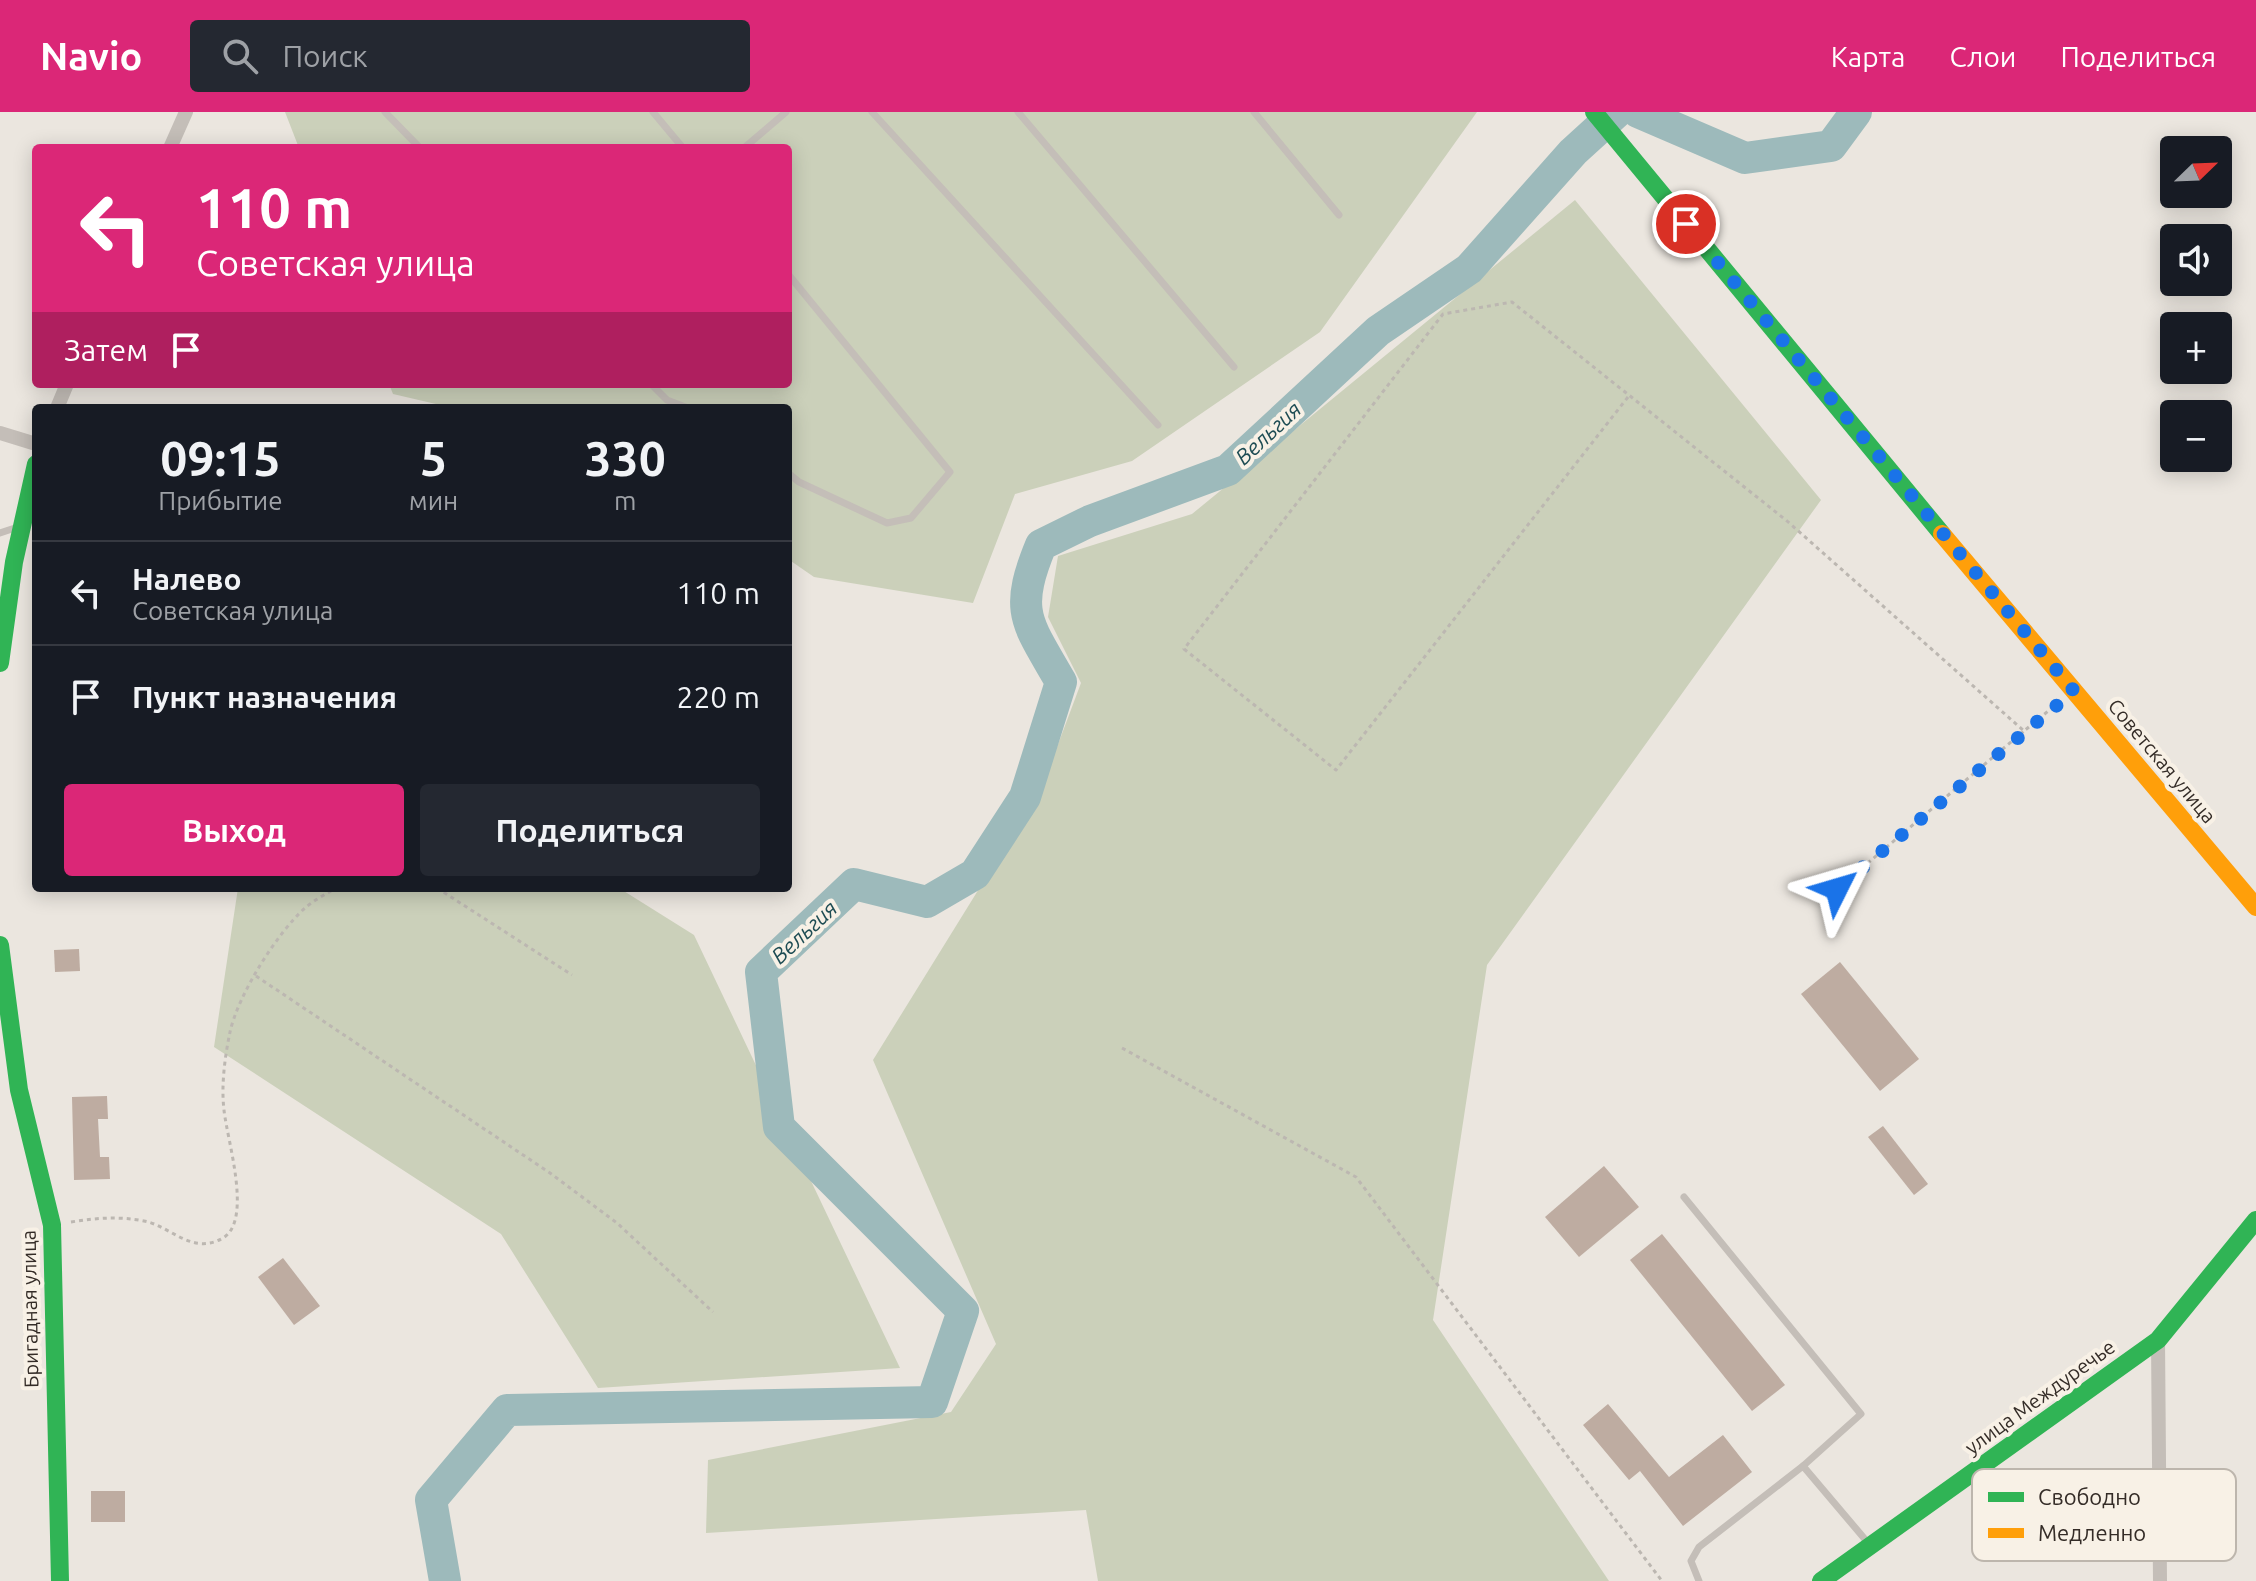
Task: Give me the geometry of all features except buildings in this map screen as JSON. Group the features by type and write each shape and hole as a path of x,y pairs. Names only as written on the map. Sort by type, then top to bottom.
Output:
{"street":[{"path":"172,144 186,112"},
{"name":"Советская улица","path":"1594,112 2256,907"},
{"path":"0,433 32,443"},
{"path":"0,663 4,613 32,480"},
{"name":"Бригадная улица","path":"0,945 19,1090 52,1225 60,1581"},
{"name":"улица Междуречье","path":"1978,1469 2158,1340 2256,1220"},
{"path":"2158,1340 2159,1469"},
{"name":"улица Междуречье","path":"1821,1581 1972,1474"},
{"path":"2160,1561 2160,1581"}],"lane":[{"path":"385,112 416,144"},
{"path":"653,112 680,144"},
{"path":"749,144 786,112"},
{"path":"872,112 1158,425"},
{"path":"1018,112 1234,367"},
{"path":"1254,112 1339,215"},
{"path":"792,279 950,472 911,518 887,523 792,476"},
{"path":"655,388 667,400 678,404"},
{"path":"0,533 20,527"},
{"path":"1684,1197 1861,1414 1803,1466 1699,1547 1691,1561 1699,1581"},
{"path":"1803,1466 1871,1546"}],"path":[{"path":"1628,397 1336,770 1184,649 1443,314 1512,302 1787,521 2024,731"},
{"path":"1837,889 2074,691"},
{"path":"52,1225 109,1216 148,1221 181,1240 202,1244 224,1237 238,1218 235,1173 223,1108 224,1069 230,1029 245,992 280,937 305,908 330,892"},
{"path":"443,892 572,975"},
{"path":"256,976 550,1173 617,1223 713,1312"},
{"path":"1122,1048 1356,1177 1662,1581"}],"green space":[{"path":"285,112 1477,112 1320,332 1132,461 1015,494 973,603 814,577 792,562 792,404 436,404 393,394 391,388 792,388 792,144 297,144"},
{"path":"1575,200 1821,500 1487,965 1433,1320 1609,1581 1098,1581 1086,1510 706,1533 708,1460 951,1412 996,1344 873,1060 1042,787 1081,683 1048,617 1058,556 1192,514"},
{"path":"237,892 625,892 694,935 900,1368 598,1388 501,1234 214,1047"}],"waterway":[{"name":"Вельгия","path":"445,1581 431,1500 507,1410 932,1402 963,1311 779,1127 761,972 854,884 927,902 975,874 1025,797 1061,682 1032,630 1028,616 1028,587 1041,545 1090,521 1228,470 1378,331 1469,269 1573,152 1617,112"},
{"name":"Вельгия","path":"1638,112 1745,158 1831,146 1856,112"}],"traffic: fast":[{"path":"1594,112 1942,534"},
{"path":"0,663 14,562 32,482"},
{"path":"0,945 19,1090 52,1225 60,1581"},
{"path":"1978,1469 2158,1340 2256,1220"},
{"path":"1821,1581 1972,1473"}],"traffic: slow":[{"path":"1942,534 2256,907"}],"route":[{"path":"1686,224 2074,691 1837,889"}]}
